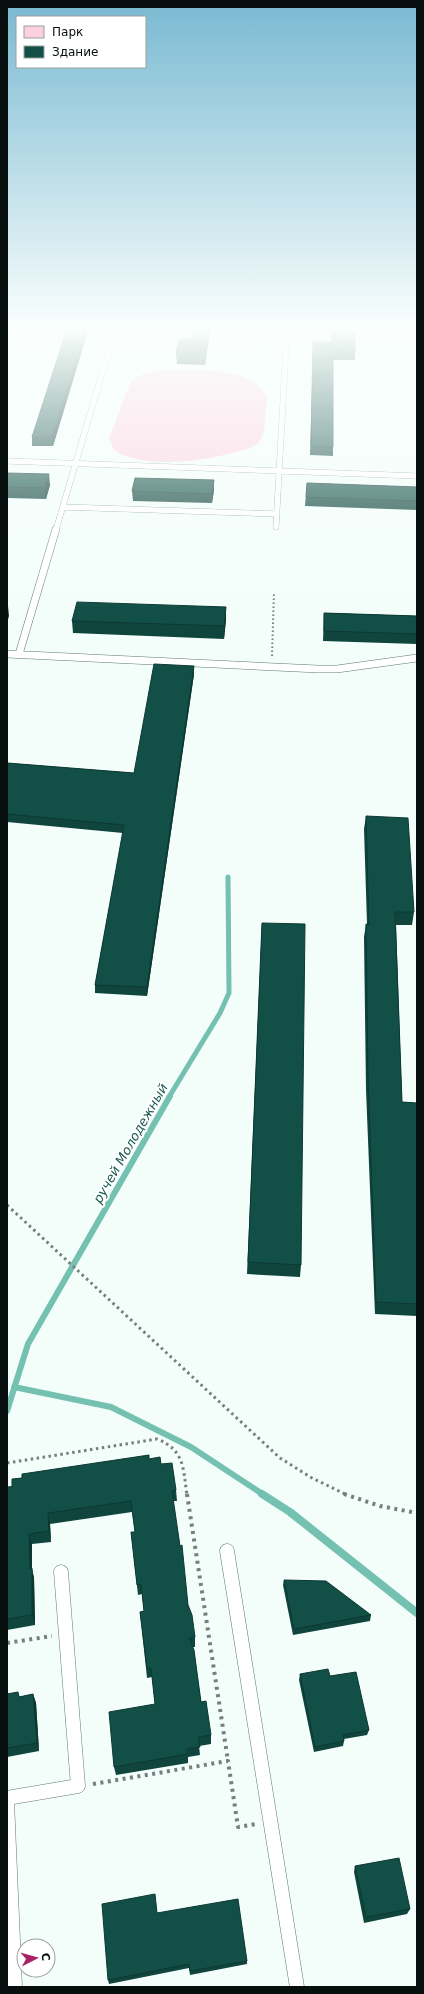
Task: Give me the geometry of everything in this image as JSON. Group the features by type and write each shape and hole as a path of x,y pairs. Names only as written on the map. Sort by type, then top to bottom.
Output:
{"lane":[{"path":"19,654 88,422"},
{"path":"276,527 281,422"},
{"path":"7,462 417,476"},
{"path":"63,507 277,514"},
{"path":"7,654 337,669 417,658"},
{"path":"228,1551 297,1987"},
{"path":"7,1798 78,1786 61,1572"},
{"path":"7,1802 15,1987"}],"path":[{"path":"271,667 274,592"},
{"path":"7,1204 266,1447 309,1477 348,1496 377,1505 417,1514"},
{"path":"7,1463 158,1439 170,1445 178,1452 182,1460 238,1827 270,1822"},
{"path":"7,1643 66,1633"},
{"path":"78,1786 228,1761"}],"green space":[{"path":"115,422 265,422 260,440 253,446 223,455 191,461 157,462 126,456 114,450 109,438"}],"building":[{"path":"37,422 57,422 52,437 32,437"},
{"path":"311,422 333,422 333,447 311,446"},
{"path":"7,473 49,474 45,488 7,487"},
{"path":"135,478 214,480 212,494 132,491"},
{"path":"307,483 417,487 417,501 306,497"},
{"path":"77,602 226,607 224,626 72,621"},
{"path":"324,613 417,616 417,634 324,631"},
{"path":"154,664 194,666 147,987 95,985 124,825 7,814 7,763 134,773"},
{"path":"366,816 408,818 414,912 395,912 402,1102 417,1103 417,1304 376,1302 368,1077 366,924 369,925"},
{"path":"262,923 305,924 301,1265 248,1262"},
{"path":"149,1455 149,1459 160,1457 161,1464 172,1463 176,1490 172,1491 180,1546 182,1545 188,1605 192,1615 195,1637 189,1638 194,1650 201,1702 206,1701 211,1735 198,1737 200,1747 187,1749 188,1754 114,1767 109,1712 155,1704 151,1668 147,1668 140,1612 144,1611 141,1584 137,1585 131,1532 135,1532 131,1501 48,1513 49,1531 29,1534 30,1569 32,1568 32,1615 7,1619 7,1487 12,1487 12,1479 22,1478 22,1474"},
{"path":"284,1580 326,1581 371,1615 294,1629"},
{"path":"328,1669 330,1676 356,1672 369,1730 343,1735 344,1741 315,1747 300,1674"},
{"path":"18,1692 19,1697 33,1694 37,1743 7,1748 7,1694"},
{"path":"399,1858 410,1909 366,1917 355,1866"},
{"path":"155,1894 157,1913 238,1899 247,1961 190,1971 189,1964 108,1980 102,1904"}],"waterway":[{"name":"ручей Молодежный","path":"169,1097 220,1013 229,993 228,877"},
{"name":"ручей Молодежный","path":"14,1387 28,1344 170,1096"},
{"name":"ручей Молодежный","path":"7,1411 14,1387"},
{"path":"14,1387 111,1407 191,1447 264,1495"},
{"path":"262,1494 290,1512 417,1613"}]}
